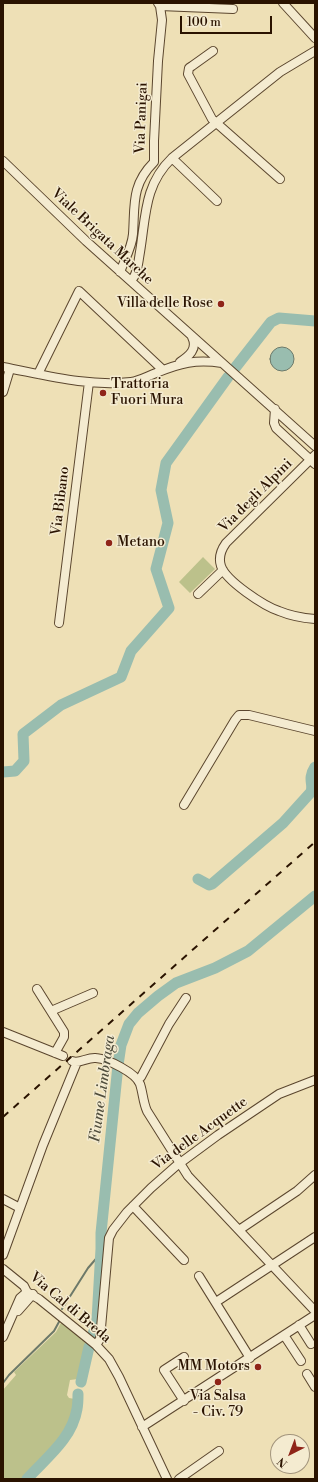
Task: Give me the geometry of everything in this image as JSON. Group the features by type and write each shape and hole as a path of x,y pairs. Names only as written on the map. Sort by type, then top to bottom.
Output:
{"street":[{"path":"283,3 315,38"},
{"name":"Via Panigai","path":"120,272 130,250 133,235 133,210 136,191 146,171 154,162 158,61 162,20 159,4 233,9"},
{"path":"213,51 189,68 188,74 212,119 280,179"},
{"path":"131,281 137,269 149,197 153,184 160,171 172,158 280,72 315,51"},
{"path":"172,158 217,201"},
{"name":"Viale Brigata Marche","path":"3,161 64,221 315,446"},
{"path":"154,162 160,171"},
{"path":"38,374 79,291 163,370"},
{"path":"174,366 193,351 194,340 191,335"},
{"path":"186,358 208,351"},
{"path":"202,361 206,357 208,351"},
{"path":"3,392 6,368 89,382 110,384 133,382 188,362 202,361 222,363"},
{"name":"Via Bibano","path":"59,624 89,382"},
{"path":"275,409 274,423 276,428 314,460"},
{"name":"Via degli Alpini","path":"223,570 220,555 226,543 314,460"},
{"path":"198,594 223,570 246,592 267,606 290,615 315,619"},
{"path":"184,805 237,716 249,716 315,732"},
{"path":"3,1032 59,1054 64,1032 37,988"},
{"path":"51,1011 93,993"},
{"path":"138,1079 141,1077 169,1024 186,998"},
{"path":"3,1255 74,1061 95,1058 118,1066 130,1072 138,1079 144,1106 179,1163 192,1180 315,1311"},
{"name":"Via delle Acquette","path":"96,1345 100,1338 109,1238 113,1230 133,1206 156,1184 179,1163 218,1134 279,1094 315,1081"},
{"path":"239,1230 297,1191 315,1175"},
{"path":"3,1199 20,1208"},
{"path":"133,1206 184,1260"},
{"path":"216,1302 315,1237"},
{"name":"Via Cal di Breda","path":"3,1269 104,1353 114,1368 167,1479"},
{"path":"199,1276 250,1358"},
{"path":"3,1337 12,1319 24,1304 30,1293"},
{"path":"142,1427 315,1315"},
{"path":"299,1325 311,1344"},
{"path":"284,1335 301,1362"},
{"path":"184,1357 164,1370 184,1401"},
{"path":"307,1374 315,1387"},
{"path":"179,1479 219,1451"}],"green space":[{"path":"203,557 215,569 190,593 179,582"},
{"path":"62,1321 87,1341 85,1344 88,1346 78,1379 70,1380 67,1395 69,1398 75,1399 67,1430 23,1479 3,1479 3,1390 16,1375 14,1372 56,1332"}],"shaded area":[{"path":"277,347 287,347 294,354 294,364 287,371 277,371 270,364 270,354"}],"waterway":[{"path":"235,368 271,322 279,318 315,321"},
{"path":"3,772 15,771 24,761 23,734 61,705 121,677 131,651 169,608 156,569 168,523 161,490 166,463 228,377"},
{"name":"Fiume Limbraga","path":"198,879 209,885 212,884 283,823 311,792 311,775 315,767"},
{"name":"Fiume Limbraga","path":"92,1338 97,1320 101,1233 118,1065 121,1045 129,1024 138,1013 176,983 215,968 248,951 315,896"},
{"path":"62,1309 88,1268 101,1253"},
{"path":"3,1383 9,1375 54,1331 60,1320"},
{"name":"Fiume Limbraga","path":"81,1382 89,1347"},
{"name":"Fiume Limbraga","path":"27,1479 57,1447 70,1430 77,1409 78,1394"}],"railway":[{"path":"3,1117 315,842"}],"place":[{"name":"Villa delle Rose","path":"221,304"},
{"name":"Trattoria Fuori Mura","path":"103,393"},
{"name":"Metano","path":"109,543"},
{"name":"MM Motors","path":"258,1367"},
{"name":"Via Salsa - Civ. 79","path":"218,1382"}]}
